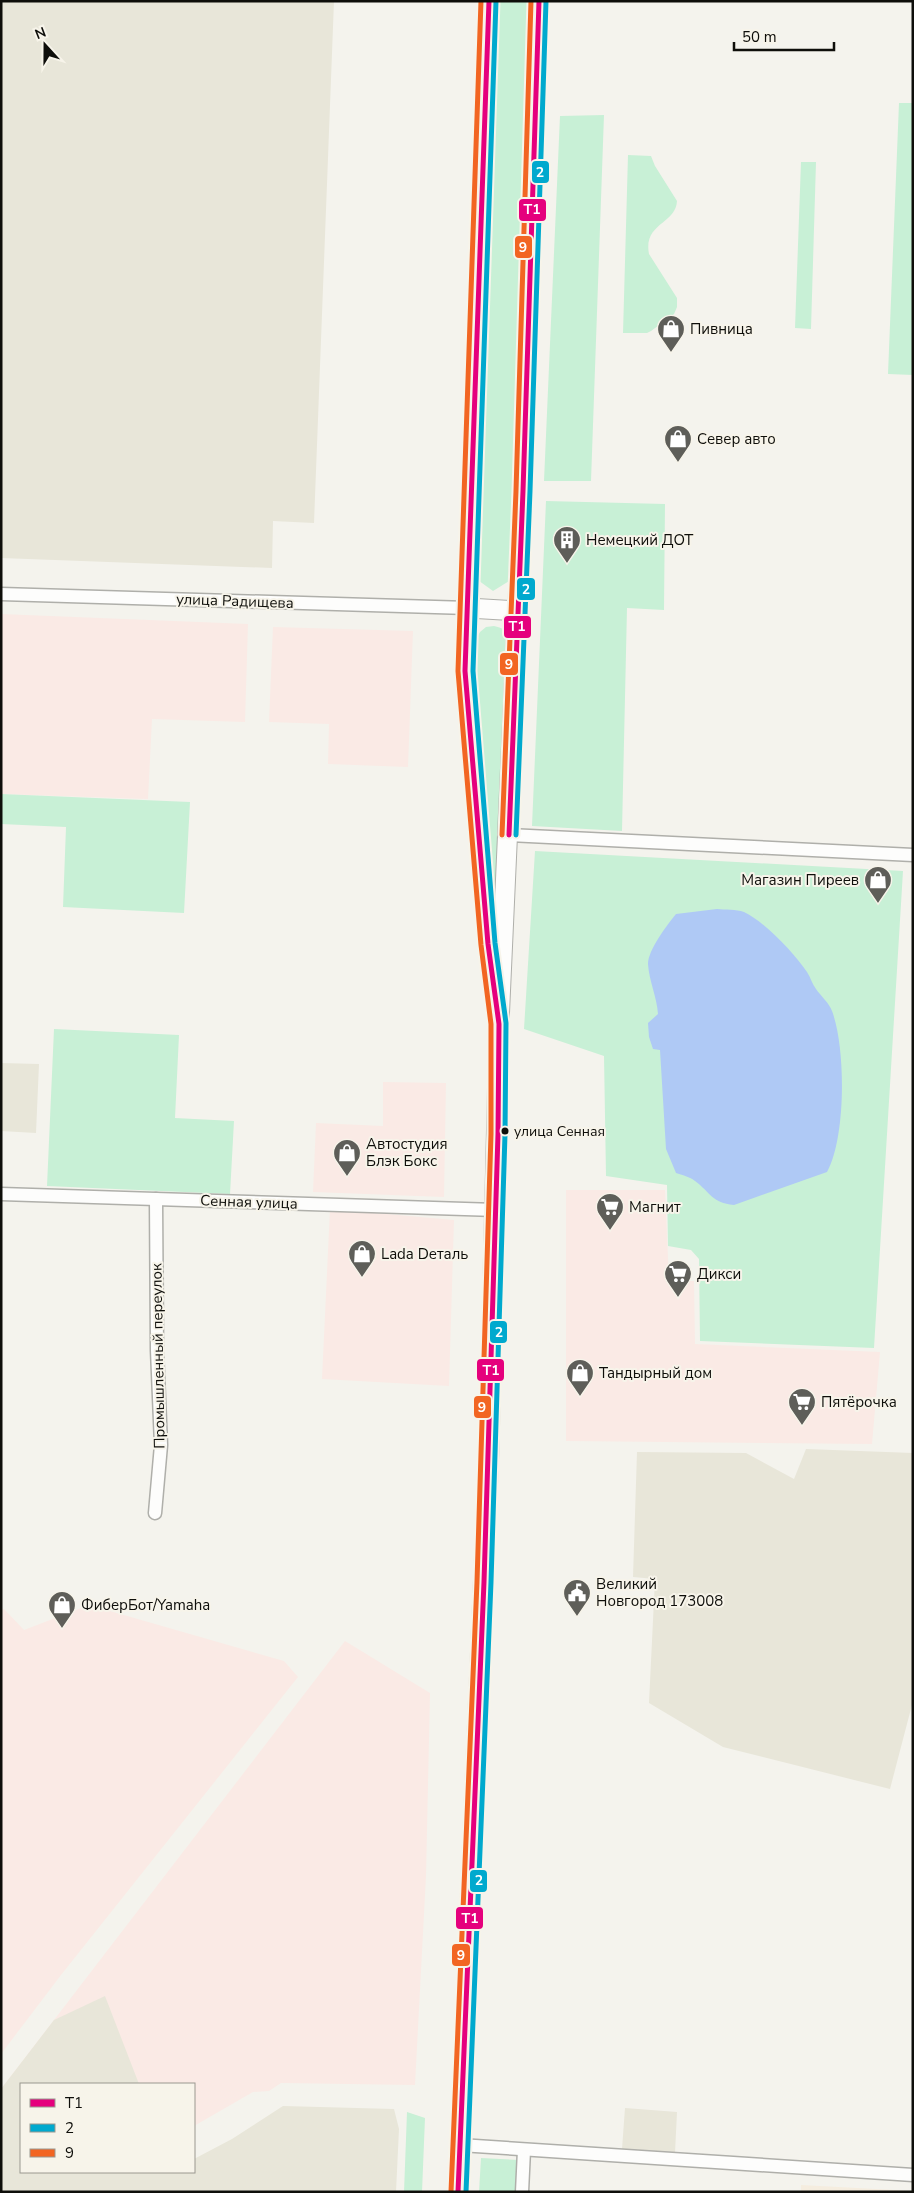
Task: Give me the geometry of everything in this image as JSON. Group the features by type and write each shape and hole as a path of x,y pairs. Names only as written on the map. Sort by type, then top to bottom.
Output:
{"main road":[{"path":"489,1 465,671 488,944 499,1024"},
{"path":"458,2192 485,1553 496,1210 499,1024 518,612 540,1"},
{"path":"468,608 518,612"}],"street":[{"name":"улица Радищева","path":"1,594 468,608"},
{"path":"509,835 913,855"},
{"name":"Сенная улица","path":"1,1194 496,1210"},
{"name":"Промышленный переулок","path":"155,1513 161,1445 157,1350 156,1199"},
{"path":"460,2145 913,2175"},
{"path":"522,2192 524,2150"}],"shaded area":[{"path":"1,1 334,1 314,523 273,521 272,568 1,558"},
{"path":"1,614 248,624 245,722 152,719 148,799 1,794"},
{"path":"273,627 413,631 408,767 328,764 329,724 269,722"},
{"path":"1,1063 39,1064 36,1133 1,1131"},
{"path":"383,1082 446,1083 444,1197 313,1192 316,1123 383,1126"},
{"path":"566,1190 665,1190 669,1281 694,1281 695,1344 880,1352 872,1444 566,1441"},
{"path":"330,1209 454,1220 449,1386 322,1379"},
{"path":"806,1449 913,1453 913,1701 890,1789 723,1747 649,1703 655,1579 633,1577 637,1452 746,1453 794,1479"},
{"path":"89,1605 284,1661 298,1677 61,1975 1,2054 1,1610 4,1609 24,1630"},
{"path":"345,1641 430,1693 426,1876 415,2085 281,2083 269,2091 253,2092 195,2125 195,2083 20,2083 20,2173 43,2192 1,2192 1,2089"},
{"path":"105,1996 139,2083 20,2083 20,2173 195,2173 195,2158 232,2139 283,2106 394,2109 399,2129 396,2192 1,2192 1,2089 54,2020"},
{"path":"625,2108 677,2112 675,2153 622,2149"},
{"path":"801,2185 913,2191 913,2192 801,2192"}],"green space":[{"path":"498,1 535,1 514,578 493,591 475,578"},
{"path":"899,103 913,103 913,375 888,374"},
{"path":"604,115 591,481 544,481 560,116"},
{"path":"628,155 651,156 655,166 677,201 671,215 655,230 648,244 649,254 677,298 677,307 674,314 647,333 623,333"},
{"path":"801,162 816,162 811,329 795,328"},
{"path":"546,501 665,504 664,610 627,608 622,831 532,826"},
{"path":"494,626 504,630 511,639 497,925 475,684 476,639 486,627"},
{"path":"1,794 190,802 184,913 63,907 66,827 1,824"},
{"path":"535,851 903,871 874,1348 700,1341 699,1259 691,1250 668,1246 667,1185 606,1176 604,1056 524,1029"},
{"path":"54,1029 179,1035 175,1118 234,1121 230,1194 47,1186"},
{"path":"407,2112 425,2118 422,2192 404,2192"},
{"path":"481,2158 519,2160 518,2192 479,2192"}],"water":[{"path":"717,909 741,911 752,917 779,939 801,964 832,1011 837,1027 842,1069 841,1116 838,1138 827,1172 734,1205 721,1202 693,1180 676,1173 666,1149 660,1050 653,1049 649,1037 648,1023 658,1014 648,964 651,952 659,938 676,914"}],"transit line":[{"name":"9","path":"451,2192 477,1582 491,1134 491,1024 481,945 458,671 481,1"},
{"name":"Т1","path":"458,2192 484,1582 498,1134 499,1024 488,944 465,671 489,1"},
{"name":"2","path":"466,2192 491,1582 505,1134 506,1023 495,943 473,671 496,1"},
{"name":"9","path":"502,835 516,491 531,1"},
{"name":"Т1","path":"509,835 523,491 539,1"},
{"name":"2","path":"516,835 530,491 546,1"}],"place":[{"name":"Пивница","path":"671,353"},
{"name":"Север авто","path":"678,463"},
{"name":"Немецкий ДОТ","path":"567,564"},
{"name":"Магазин Пиреев","path":"878,904"},
{"name":"улица Сенная","path":"505,1131"},
{"name":"Автостудия Блэк Бокс","path":"347,1177"},
{"name":"Магнит","path":"610,1231"},
{"name":"Lada Dеталь","path":"362,1278"},
{"name":"Дикси","path":"678,1298"},
{"name":"Тандырный дом","path":"580,1397"},
{"name":"Пятёрочка","path":"802,1426"},
{"name":"Великий Новгород 173008","path":"577,1617"},
{"name":"ФиберБот/Yamaha","path":"62,1629"}]}
